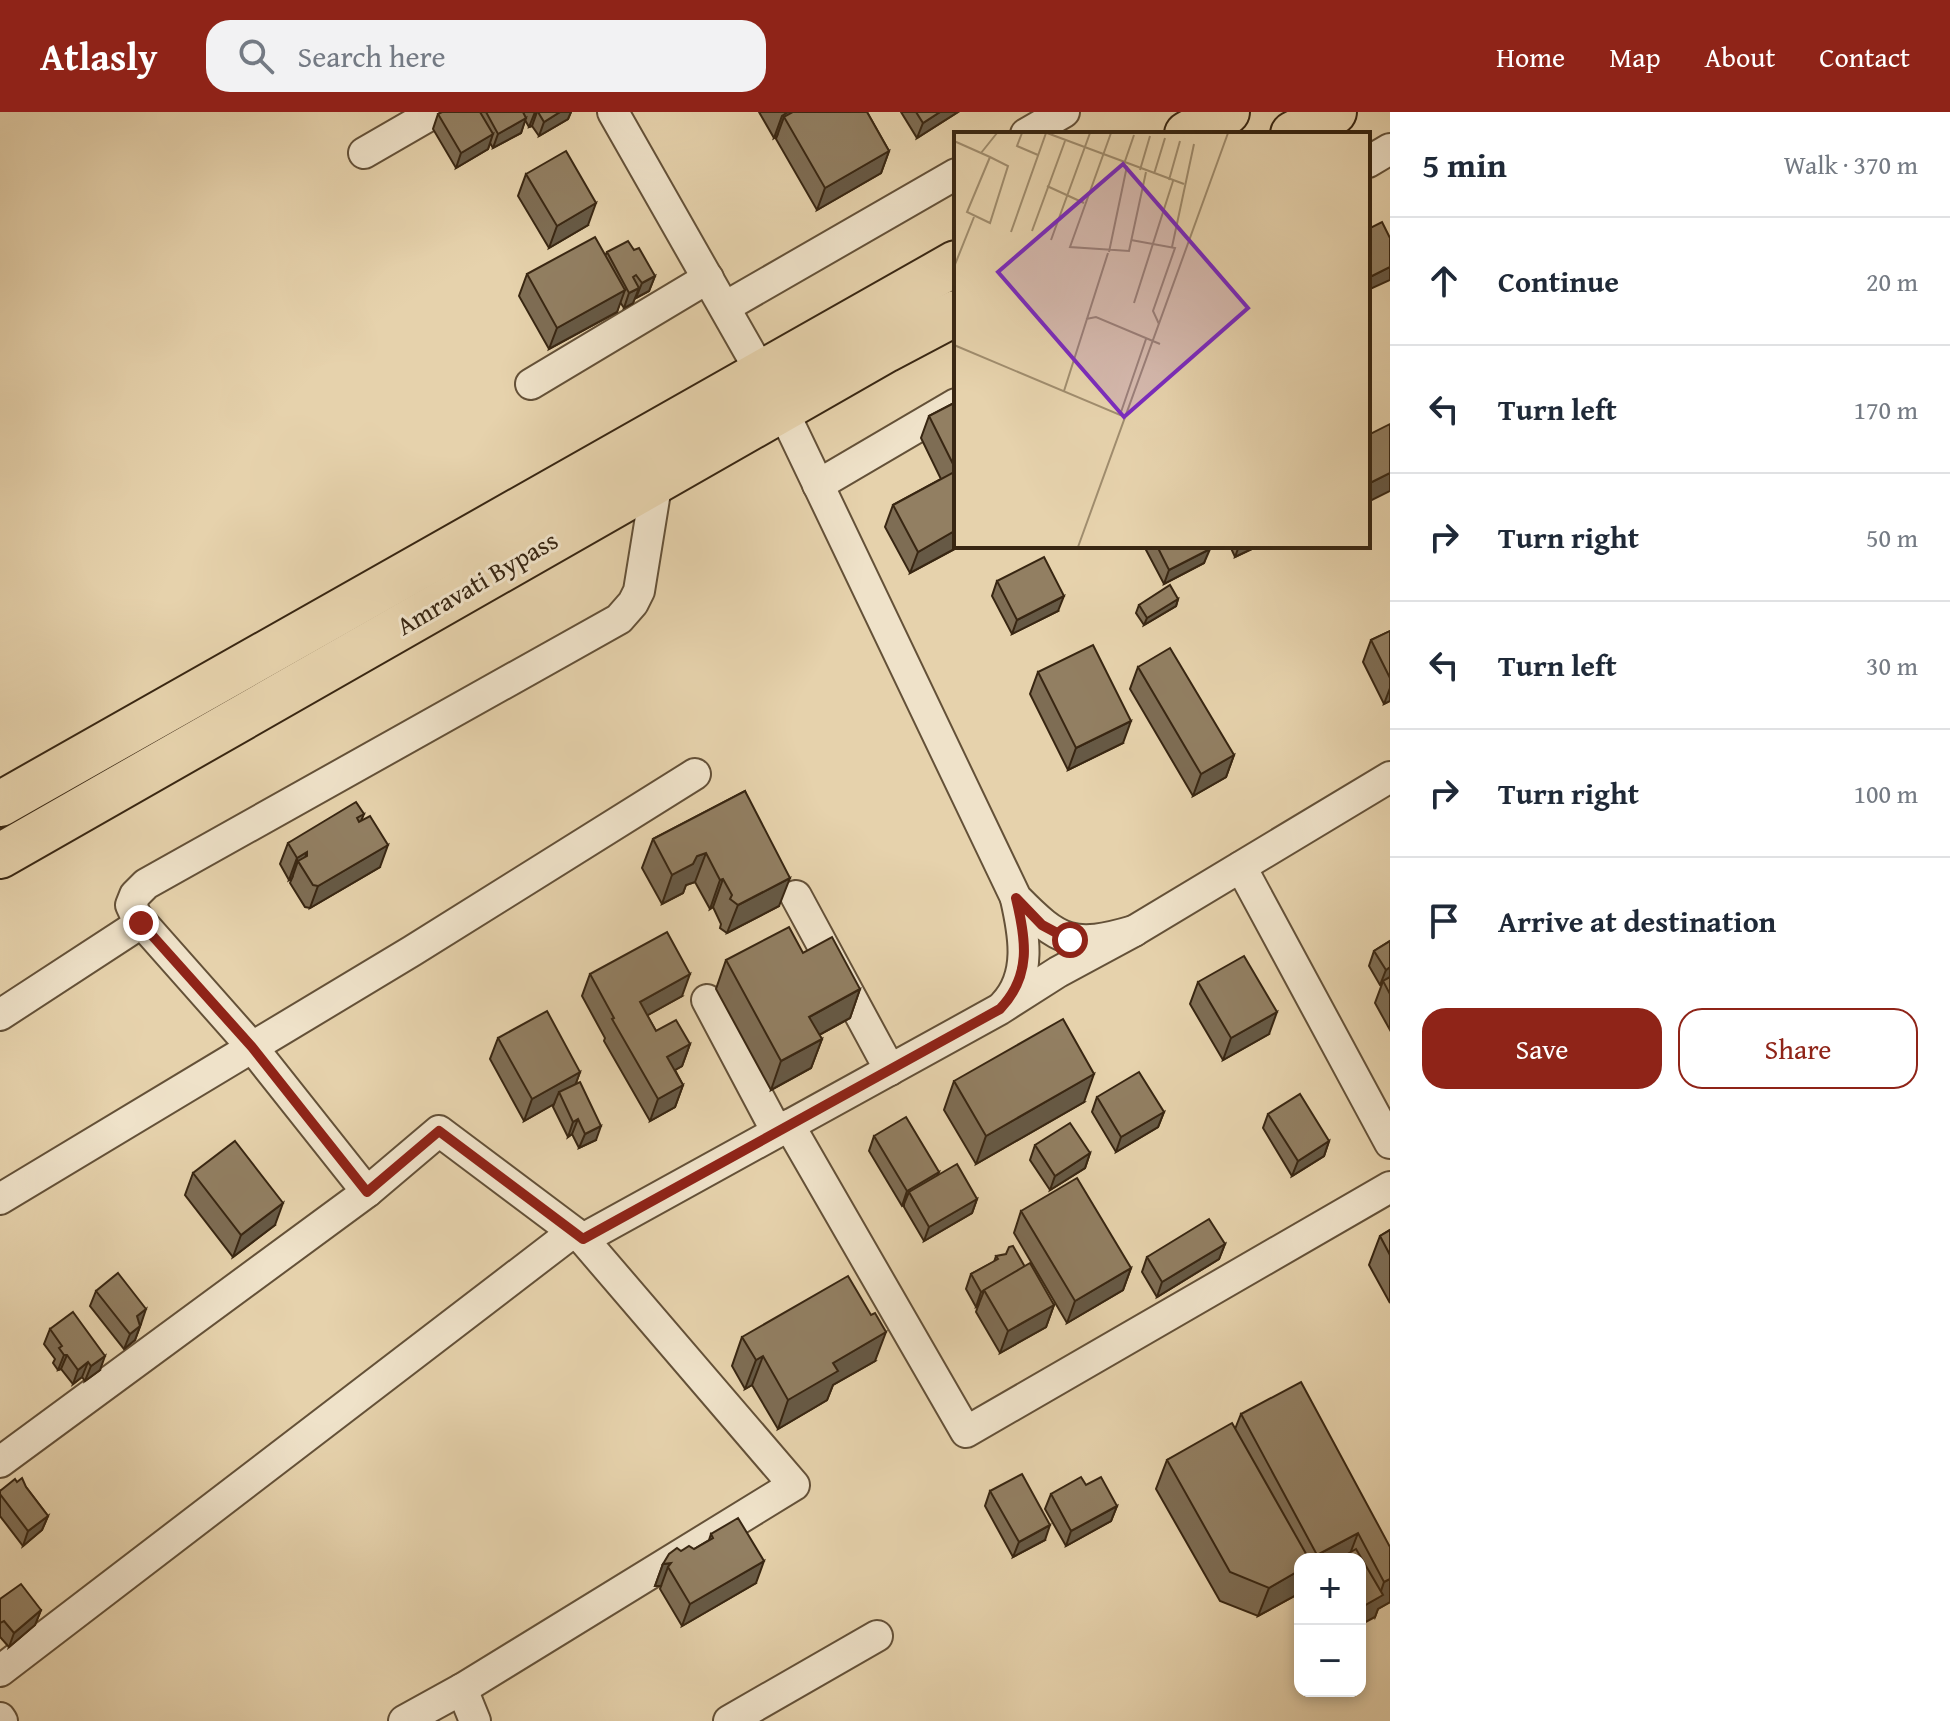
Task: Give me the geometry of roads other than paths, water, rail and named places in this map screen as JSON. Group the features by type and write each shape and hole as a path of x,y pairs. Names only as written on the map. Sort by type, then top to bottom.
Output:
{"highway":[{"path":"1191,132 1227,112"},
{"path":"1297,132 1334,112"},
{"name":"Amravati Bypass","path":"0,856 657,480 772,390 954,264"},
{"name":"Amravati Bypass","path":"0,804 772,390 954,314"}],"street":[{"path":"364,153 435,112"},
{"path":"613,112 772,390 1016,898 1025,935 1022,972 1013,996 1000,1009"},
{"path":"1029,132 1064,112"},
{"path":"1370,161 1390,149"},
{"path":"725,307 954,175"},
{"path":"531,384 708,278"},
{"path":"818,485 954,405"},
{"path":"367,1192 252,1047 141,923 131,905 135,895 146,884 619,619 639,591 657,480"},
{"path":"0,1199 412,951 695,774"},
{"path":"0,1671 578,1236 783,1129 1000,1009 1390,777"},
{"path":"1241,867 1390,1143"},
{"path":"796,896 890,1070"},
{"path":"1016,898 1042,925 1070,940 1102,940 1134,931"},
{"path":"0,1015 141,923"},
{"path":"707,1000 966,1432 1390,1187"},
{"path":"0,1462 367,1192 439,1131 578,1236 794,1485 462,1689 404,1721"},
{"path":"729,1721 877,1636"},
{"path":"462,1689 475,1721"}]}
